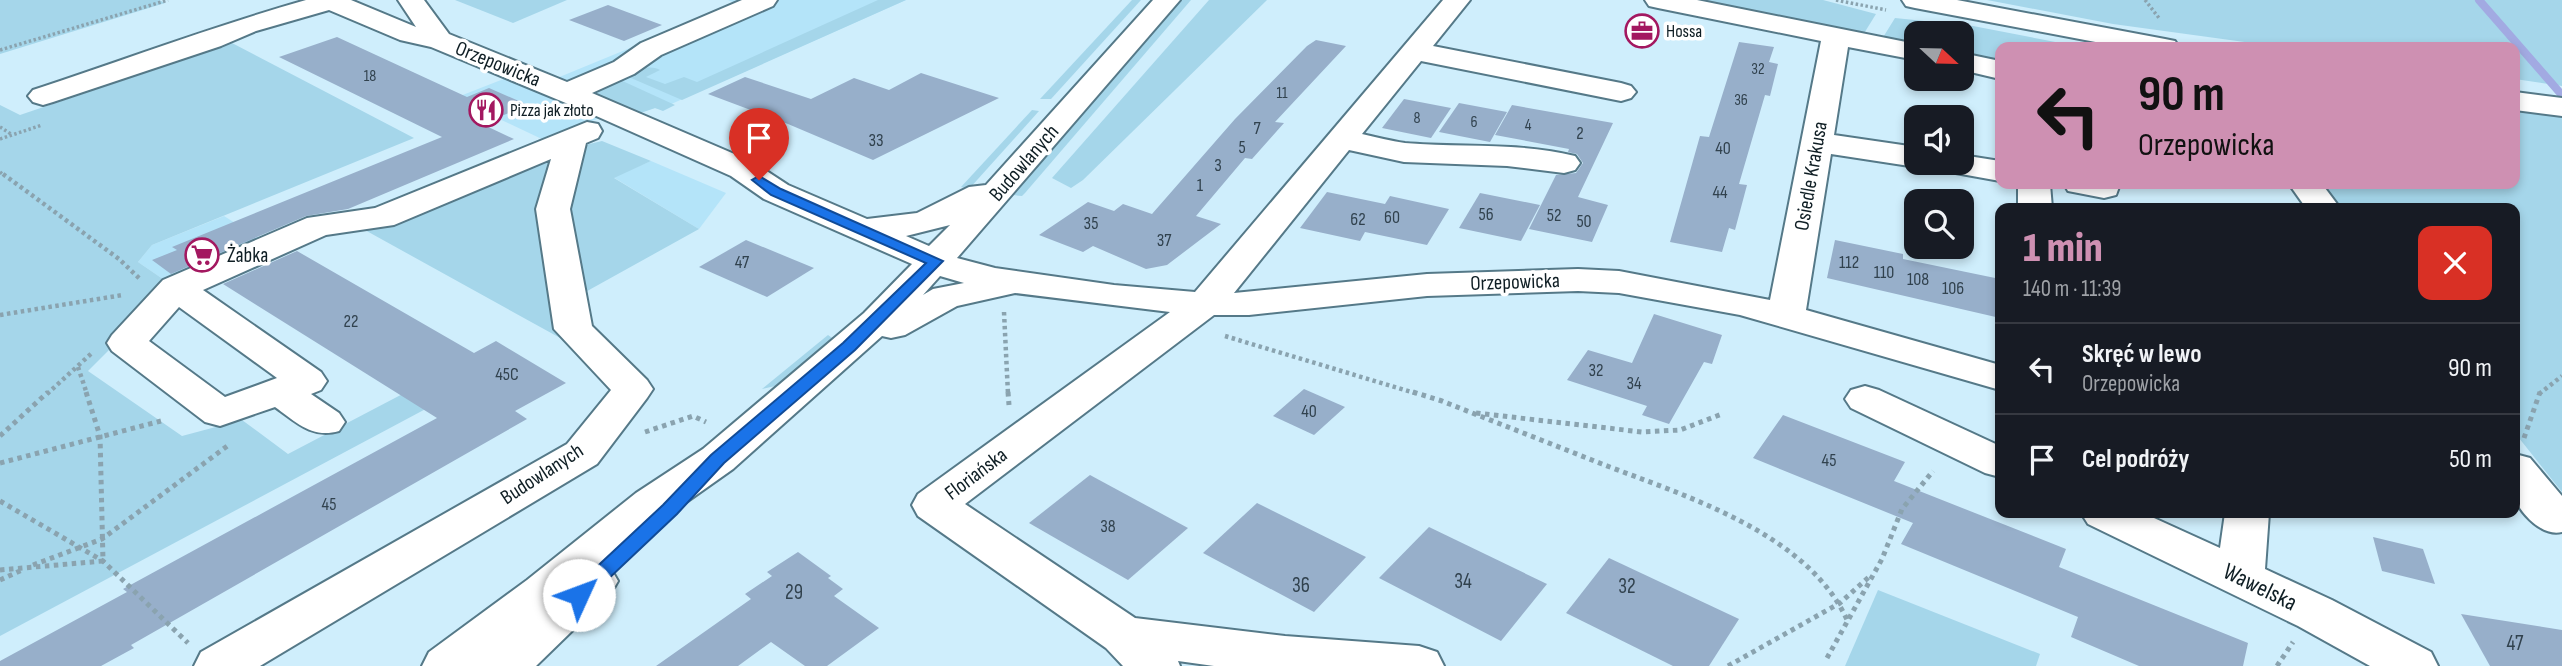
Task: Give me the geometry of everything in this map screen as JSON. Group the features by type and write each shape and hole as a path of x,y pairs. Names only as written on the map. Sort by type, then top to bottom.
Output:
{"street":[{"path":"567,93 624,68 651,49 764,0"},
{"name":"Budowlanych","path":"447,666 544,593 652,503 714,441 835,359 936,261 1167,0"},
{"path":"1192,313 1457,0"},
{"path":"1658,0 1838,13 1904,46"},
{"path":"1914,0 2138,42"},
{"path":"46,110 246,25 328,1"},
{"name":"Orzepowicka","path":"328,1 390,26 424,18 567,93 742,169 776,192 972,275 1012,297"},
{"name":"Osiedle Krakusa","path":"1786,316 1838,13"},
{"path":"1414,51 1621,92"},
{"path":"1974,64 1995,68"},
{"path":"2520,102 2562,107"},
{"path":"164,289 307,381 220,413 125,343 164,289 320,225 382,218 621,116"},
{"name":"Budowlanych","path":"205,657 582,454 633,389 573,329 553,209 572,138"},
{"path":"1340,139 1404,152 1507,156 1564,163"},
{"path":"1816,142 1904,155"},
{"path":"1974,167 1995,170"},
{"name":"Orzepowicka","path":"861,229 915,226 937,220 1018,170"},
{"name":"Orzepowicka","path":"835,359 946,297 1012,297 1192,313 1249,304 1427,285 1578,280 1650,286 1745,305 1995,377"},
{"name":"Floriańska","path":"1140,650 934,505 1192,313"},
{"path":"280,391 324,422"},
{"path":"1865,399 1995,461"},
{"name":"Budowlanych","path":"504,666 670,509 714,441"},
{"path":"2520,477 2544,518"},
{"name":"Wawelska","path":"2115,518 2315,613 2413,666"},
{"path":"2241,578 2247,518"},
{"path":"1140,650 1285,656 1419,666"}],"path":[{"path":"0,50 168,0"},
{"path":"0,139 12,135 46,110"},
{"path":"0,127 12,135"},
{"path":"0,172 164,289"},
{"path":"0,315 164,289"},
{"path":"1011,448 1012,297"},
{"path":"1192,313 1469,412 1702,503 1756,530 1790,552 1819,578 1840,603 1848,622"},
{"path":"0,436 97,348"},
{"path":"78,367 100,436 103,561"},
{"path":"2520,452 2539,393 2562,376"},
{"path":"1469,412 1642,432 1680,430 1722,414"},
{"path":"692,416 714,441"},
{"path":"0,463 161,421"},
{"path":"0,580 78,546 102,539 231,443"},
{"path":"1827,658 1874,572 1902,509 1933,471"},
{"path":"0,501 103,561 205,657"},
{"path":"0,570 103,561"},
{"path":"1728,666 1840,603 1874,572"}],"shaded area":[{"path":"0,0 159,0 165,3 0,54"},
{"path":"455,0 567,0 513,23"},
{"path":"728,0 906,0 660,109 640,113 557,78 737,4"},
{"path":"878,0 906,0 682,100 624,75 642,68 651,68 660,70 646,77 665,84 684,77 697,82"},
{"path":"1132,0 1141,0 1051,99 1040,99"},
{"path":"1180,0 1191,0 1025,193 1022,196 1012,195"},
{"path":"1209,0 1267,0 1083,180 1071,188 1052,178"},
{"path":"1678,0 1823,0 1876,14 1863,35"},
{"path":"1987,0 2562,0 2562,86 2520,80 2520,42 2244,42 2113,24"},
{"path":"1895,18 1924,21 1904,21 1904,44 1882,39"},
{"path":"1974,26 2055,42 1995,42 1995,62 1974,57"},
{"path":"232,43 414,138 152,245 138,262 173,286 88,371 182,436 242,420 288,454 456,366 480,380 0,636 0,105 20,115"},
{"path":"514,75 606,115 546,141 455,98"},
{"path":"616,78 675,105 663,111 655,108 640,113 597,94 599,88"},
{"path":"1032,110 1039,111 969,189 961,187"},
{"path":"2520,110 2562,116 2562,492 2520,439 2520,203 2334,203 2325,189 2520,189"},
{"path":"569,141 558,295 562,339 354,224"},
{"path":"602,141 651,161 614,178 699,229 580,295 566,212 581,146"},
{"path":"651,161 726,193 699,229 613,177"},
{"path":"224,216 270,245 173,286 138,262 152,245"},
{"path":"828,335 835,340 784,384 762,389"},
{"path":"1878,590 2040,654 2036,666 1845,666"}],"building":[{"path":"608,5 662,25 624,41 569,20"},
{"path":"337,37 467,97 489,88 528,105 482,124 514,139 348,209 306,216 171,274 152,260 177,250 172,247 442,137 279,57"},
{"path":"1316,40 1346,46 1275,122 1284,123 1252,159 1245,158 1196,216 1221,224 1167,265 1146,269 1093,246 1083,252 1039,235 1088,202 1114,211 1123,204 1152,214 1235,119"},
{"path":"1739,42 1774,47 1769,62 1778,64 1770,96 1765,95 1739,184 1747,185 1735,230 1729,228 1722,252 1670,242 1700,136 1709,137"},
{"path":"921,73 999,98 873,160 708,94 745,77 811,99 854,78 889,90"},
{"path":"1404,99 1451,108 1431,138 1382,128"},
{"path":"1459,103 1507,112 1490,142 1439,132"},
{"path":"1512,105 1613,123 1578,197 1608,205 1592,242 1529,229 1556,175 1576,173 1583,163 1577,154 1568,152 1569,149 1495,135"},
{"path":"1327,192 1385,204 1390,196 1449,209 1427,245 1365,232 1360,241 1300,228"},
{"path":"1480,193 1540,205 1521,241 1459,228"},
{"path":"746,240 814,268 767,297 699,267"},
{"path":"1835,240 1903,254 1903,259 1995,278 1995,317 1827,278"},
{"path":"297,251 474,353 496,341 566,383 515,411 527,419 131,645 134,648 101,666 0,666 0,661 127,592 123,589 437,418 223,284"},
{"path":"1654,314 1722,335 1712,364 1704,362 1669,424 1642,415 1647,406 1567,380 1588,350 1632,363"},
{"path":"1304,389 1345,407 1314,435 1273,416"},
{"path":"1783,415 1905,462 1894,481 2066,549 2059,567 2248,643 2243,666 2139,666 2071,637 2078,617 1901,544 1913,523 1753,458"},
{"path":"1090,475 1188,528 1128,580 1029,523"},
{"path":"1257,503 1366,557 1314,612 1203,553"},
{"path":"1429,527 1547,584 1501,641 1379,578"},
{"path":"2373,537 2423,549 2435,584 2382,571"},
{"path":"798,552 831,576 828,578 843,589 834,596 879,628 827,666 805,666 771,642 738,666 656,666 751,599 745,594 772,576 767,572"},
{"path":"1609,558 1739,619 1709,666 1673,666 1566,613"},
{"path":"2461,614 2562,630 2562,666 2490,666"}],"waterway":[{"path":"2479,0 2516,42"},
{"path":"2520,47 2562,95"}],"place":[{"name":"Hossa","path":"1642,31"},
{"name":"Pizza jak złoto","path":"486,110"},
{"name":"Żabka","path":"202,255"}],"route":[{"path":"579,595 670,509 718,459 849,347 936,261 776,192 759,180"}]}
